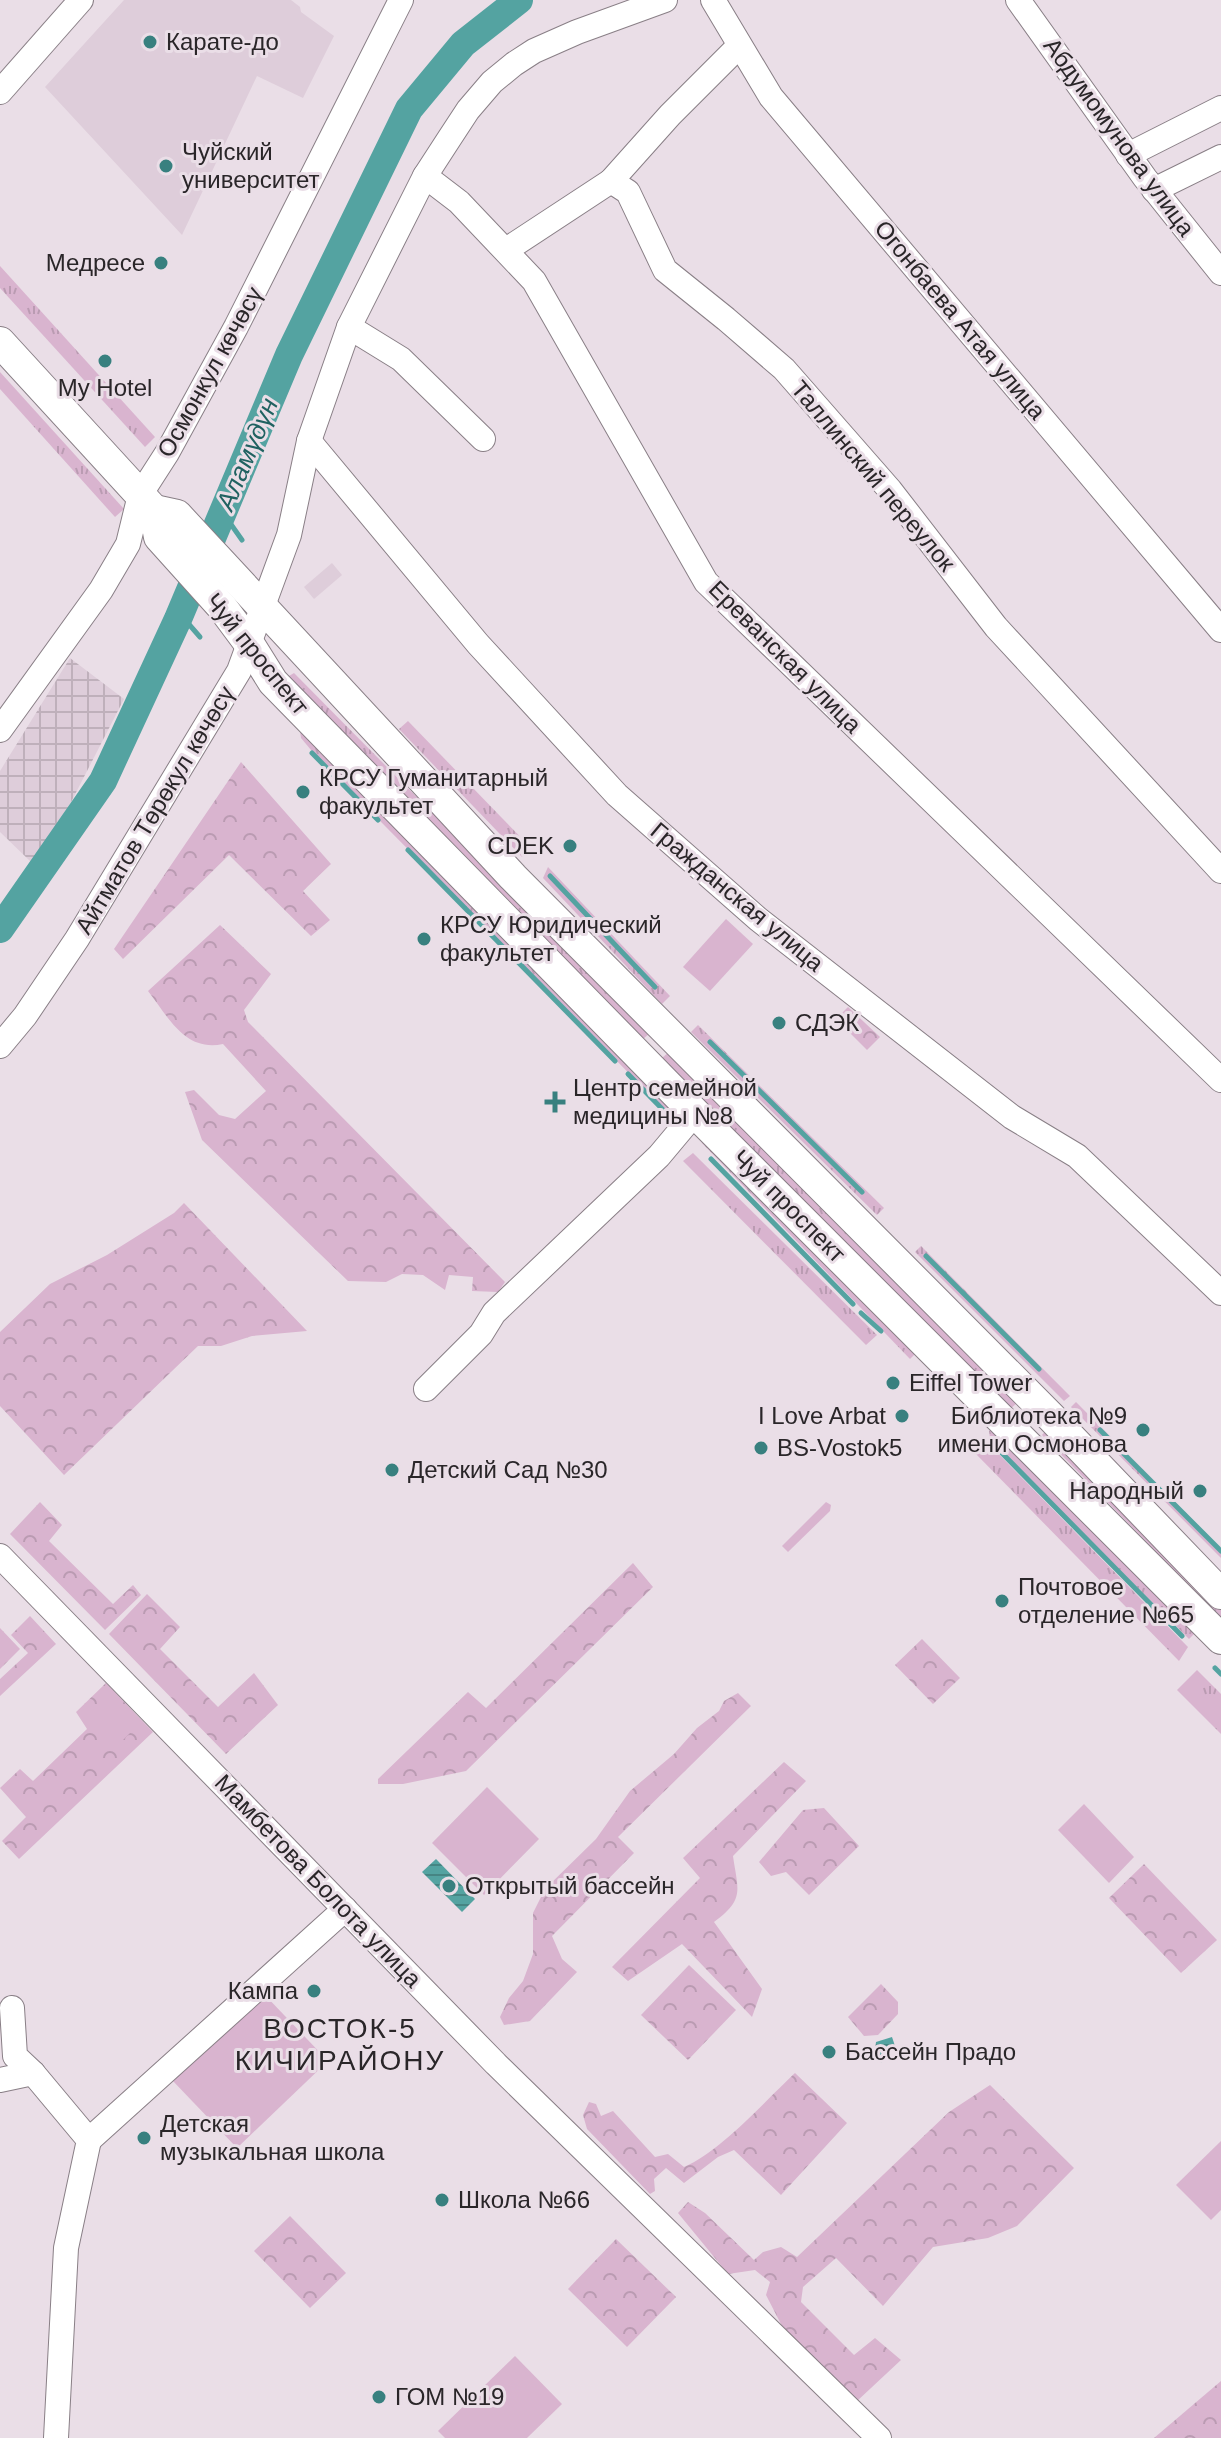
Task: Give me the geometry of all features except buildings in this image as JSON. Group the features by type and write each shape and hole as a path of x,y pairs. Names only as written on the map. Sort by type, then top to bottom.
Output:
{"main road":[{"name":"Чуй проспект","path":"0,342 157,514 273,682 695,1113 1221,1639"},
{"name":"Чуй проспект","path":"157,514 234,578 513,877 1040,1407 1221,1594"},
{"path":"1015,1433 1040,1407"}],"street":[{"path":"0,92 81,0"},
{"name":"Осмонкул көчөсү","path":"0,730 101,590 128,544 157,514 167,453 236,327 401,0"},
{"name":"Айтматов Төрөкул көчөсү","path":"0,1046 25,1016 77,939 239,671 289,535 309,441 349,327 425,176 468,110 492,82 514,64 534,51 577,32 665,0"},
{"name":"Огонбаева Атая улица","path":"713,0 771,97 1221,630"},
{"name":"Абдумомунова улица","path":"1018,0 1154,190 1221,273"},
{"path":"506,250 611,181 670,115 739,46"},
{"path":"1128,155 1221,108"},
{"path":"1154,190 1221,157"},
{"name":"Ереванская улица","path":"425,176 459,202 534,281 706,582 1221,1080"},
{"name":"Таллинский переулок","path":"611,181 628,192 665,270 784,369 890,490 996,627 1221,871"},
{"path":"349,327 401,359 483,439"},
{"name":"Гражданская улица","path":"309,441 478,644 617,795 783,939 1012,1117 1077,1156 1221,1293"},
{"path":"426,1389 481,1334 494,1313 659,1156 695,1113"},
{"name":"Мамбетова Болота улица","path":"0,1556 496,2064 879,2438"},
{"path":"56,2438 66,2248 89,2140 345,1909"},
{"path":"12,2008 15,2056 89,2140"},
{"path":"0,2080 33,2073"}],"shaded area":[{"name":"Чуйский университет","path":"124,0 291,0 300,7 301,12 334,36 303,98 257,76 182,235 45,87"},
{"path":"332,563 342,575 314,599 304,587"},
{"path":"70,658 124,699 67,810 31,862 0,832 0,771"}],"green space":[{"path":"0,266 155,437 145,447 0,288"},
{"path":"0,372 124,509 115,517 0,389"},
{"path":"294,673 650,1033 642,1040 291,683 289,676"},
{"path":"408,721 531,848 522,857 399,729"},
{"path":"305,728 685,1113 678,1123 316,756 301,738 300,731"},
{"path":"241,762 331,864 303,891 330,920 311,936 229,855 123,959 114,949"},
{"path":"548,867 670,996 662,1004 543,878"},
{"path":"726,919 753,944 710,991 683,967"},
{"path":"220,925 271,974 244,1010 248,1022 505,1282 498,1292 472,1291 473,1277 449,1275 445,1290 423,1275 402,1274 386,1282 348,1281 202,1140 185,1092 194,1090 219,1115 235,1119 266,1091 223,1044 198,1043 179,1031 148,991"},
{"path":"848,1007 880,1037 867,1050 836,1019"},
{"path":"698,1025 884,1208 877,1215 691,1032"},
{"path":"670,1051 1017,1403 1009,1410 662,1058"},
{"path":"700,1135 918,1351 910,1359 702,1143"},
{"path":"693,1153 877,1335 866,1345 683,1161"},
{"path":"184,1203 307,1331 252,1336 221,1346 198,1346 64,1475 0,1406 0,1332 50,1284 107,1255 174,1213"},
{"path":"921,1246 1070,1396 1064,1401 915,1252"},
{"path":"1076,1402 1221,1548 1221,1558 1071,1407"},
{"path":"1049,1427 1221,1603 1221,1618 1042,1435"},
{"path":"994,1428 1197,1631 1189,1639 1005,1456 990,1438 989,1431"},
{"path":"984,1439 1188,1647 1179,1661 973,1451"},
{"path":"40,1502 62,1525 49,1541 113,1604 133,1585 141,1595 105,1630 10,1534"},
{"path":"826,1502 831,1505 830,1511 788,1552 782,1546"},
{"path":"633,1563 653,1587 466,1771 403,1784 378,1784 378,1779 468,1692 486,1708"},
{"path":"147,1594 180,1627 160,1649 218,1707 254,1673 278,1705 226,1754 109,1634"},
{"path":"30,1616 56,1644 0,1696 0,1679 28,1653 11,1635"},
{"path":"0,1628 20,1649 0,1669"},
{"path":"922,1639 960,1678 933,1704 895,1665"},
{"path":"1197,1670 1221,1694 1221,1734 1177,1690"},
{"path":"106,1683 153,1732 19,1859 2,1841 26,1817 0,1788 20,1769 33,1781 87,1729 76,1712"},
{"path":"738,1693 751,1706 618,1837 634,1853 552,1936 562,1959 577,1972 530,2021 504,2025 500,2017 509,1998 523,1981 533,1954 533,1913 545,1889 596,1839 630,1791 719,1711 724,1701"},
{"path":"105,1704 132,1731 116,1747 89,1720"},
{"path":"784,1762 806,1781 733,1856 737,1894 731,1907 714,1922 762,1989 752,2017 682,1944 628,1981 612,1967 700,1878 683,1858"},
{"path":"487,1787 539,1839 484,1895 432,1843"},
{"path":"1084,1804 1134,1857 1109,1883 1058,1830"},
{"path":"824,1808 859,1846 809,1895 786,1872 771,1876 759,1862 803,1810"},
{"path":"1144,1864 1217,1940 1181,1973 1109,1898"},
{"path":"689,1965 736,2010 688,2060 641,2015"},
{"path":"881,1984 898,2002 898,2014 878,2035 864,2036 848,2017"},
{"path":"263,1993 328,2061 237,2148 172,2080"},
{"path":"795,2073 847,2123 781,2195 734,2150 718,2157 684,2183 666,2168 654,2179 655,2191 650,2194 587,2129 583,2115 589,2102 596,2104 601,2116 613,2111 655,2157 668,2154 684,2167 713,2150"},
{"path":"990,2085 1074,2168 1017,2226 988,2238 933,2247 883,2306 836,2258 803,2287 801,2302 854,2355 875,2338 901,2360 856,2402 783,2328 766,2295 770,2282 755,2270 728,2274 678,2213 688,2202 705,2213 754,2260 763,2252 781,2247 797,2257 949,2112"},
{"path":"1221,2141 1221,2210 1211,2220 1176,2185"},
{"path":"290,2216 346,2273 310,2308 254,2251"},
{"path":"616,2239 676,2297 627,2347 568,2289"},
{"path":"515,2356 562,2404 527,2438 445,2438 438,2431"},
{"path":"1221,2381 1221,2438 1154,2438"}],"water":[{"name":"Открытый бассейн","path":"436,1859 475,1899 462,1912 422,1872"},
{"path":"892,2037 895,2046 881,2063 875,2050 876,2042"}],"waterway":[{"name":"Аламүдүн","path":"0,929 103,781 178,619 289,355 409,109 463,44 519,0"},
{"path":"223,513 242,540"},
{"path":"180,614 200,637"},
{"path":"312,753 378,820"},
{"path":"408,850 615,1061"},
{"path":"550,876 655,987"},
{"path":"710,1042 862,1192"},
{"path":"628,1074 674,1121"},
{"path":"711,1159 853,1304"},
{"path":"926,1256 1039,1369"},
{"path":"861,1313 881,1331"},
{"path":"1100,1430 1221,1551"},
{"path":"992,1443 1182,1636"},
{"path":"1215,1668 1221,1674"}],"place":[{"name":"Карате-до","path":"150,42"},
{"name":"Чуйский университет","path":"166,166"},
{"name":"Медресе","path":"161,263"},
{"name":"My Hotel","path":"105,361"},
{"name":"КРСУ Гуманитарный факультет","path":"303,792"},
{"name":"CDEK","path":"570,846"},
{"name":"КРСУ Юридический факультет","path":"424,939"},
{"name":"СДЭК","path":"779,1023"},
{"name":"Центр семейной медицины №8","path":"555,1102"},
{"name":"Eiffel Tower","path":"893,1383"},
{"name":"I Love Arbat","path":"902,1416"},
{"name":"Библиотека №9 имени Осмонова","path":"1143,1430"},
{"name":"BS-Vostok5","path":"761,1448"},
{"name":"Детский Сад №30","path":"392,1470"},
{"name":"Народный","path":"1200,1491"},
{"name":"Почтовое отделение №65","path":"1002,1601"},
{"name":"Открытый бассейн","path":"449,1886"},
{"name":"Кампа","path":"314,1991"},
{"name":"Бассейн Прадо","path":"829,2052"},
{"name":"Детская музыкальная школа","path":"144,2138"},
{"name":"Школа №66","path":"442,2200"},
{"name":"ГОМ №19","path":"379,2397"}],"district":[{"name":"ВОСТОК-5 КИЧИРАЙОНУ","path":"340,2044"}]}
